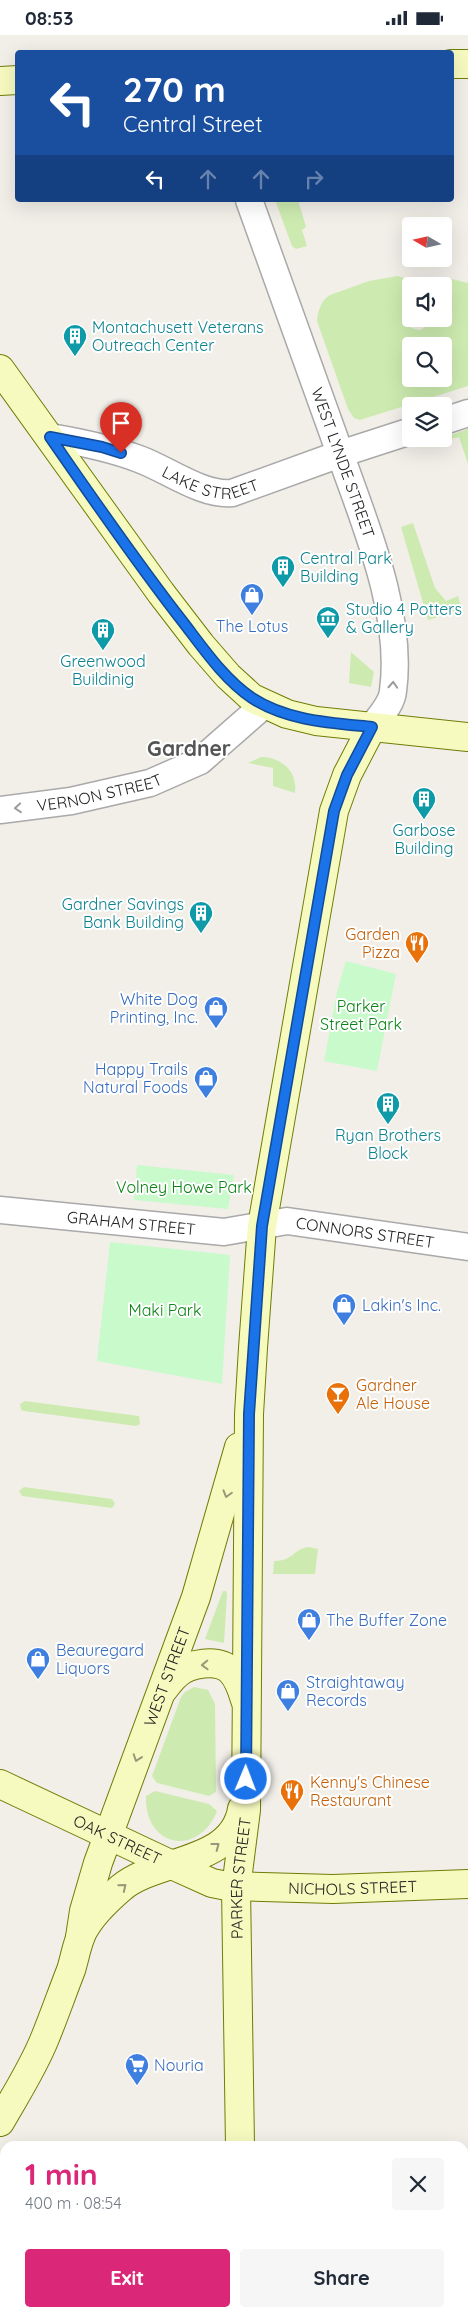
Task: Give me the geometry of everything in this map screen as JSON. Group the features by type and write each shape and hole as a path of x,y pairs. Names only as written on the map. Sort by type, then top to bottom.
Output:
{"main road":[{"path":"454,64 468,64"},
{"path":"0,81 15,80"},
{"path":"0,369 10,393 50,437 161,593 201,645 228,676 252,698 287,714 316,721 468,737"},
{"path":"372,727 468,753"},
{"name":"PARKER STREET","path":"240,2141 236,1888 244,1835 246,1789 249,1414 262,1226 334,811 347,775 372,727"},
{"name":"WEST STREET","path":"0,2122 23,2082 44,2039 71,1970 80,1937 84,1911 108,1835 196,1597 249,1414"},
{"path":"159,1695 180,1671 195,1665 214,1664 222,1666 233,1673 247,1706"},
{"name":"OAK STREET","path":"0,1784 212,1883 236,1888"},
{"name":"WEST STREET","path":"80,1937 99,1909 122,1887 152,1869 172,1865 208,1851 229,1834 241,1814 246,1789"},
{"name":"NICHOLS STREET","path":"236,1888 333,1889 468,1884"}],"street":[{"name":"WEST LYNDE STREET","path":"250,202 359,504 389,606 393,632 394,691 390,702 372,727"},
{"path":"452,418 468,413"},
{"name":"LAKE STREET","path":"50,437 102,447 140,459 216,492 232,493 402,434"},
{"name":"VERNON STREET","path":"0,810 71,801 150,783 200,761 264,704"},
{"name":"GRAHAM STREET","path":"0,1210 224,1231 262,1226"},
{"name":"CONNORS STREET","path":"262,1226 288,1221 468,1247"}],"green space":[{"path":"276,202 299,202 306,227 302,230 307,246 296,249 292,246"},
{"path":"398,276 402,277 402,327 420,330 425,327 452,327 452,279 468,283 468,386 433,397 402,397 402,407 360,420 354,418 348,409 317,321 318,313 324,300 330,295 369,281"},
{"path":"468,429 468,464 459,437 452,439 452,435"},
{"path":"413,523 435,588 446,601 458,596 462,610 428,620 401,527"},
{"path":"351,652 374,672 371,687 349,683"},
{"path":"261,757 275,760 287,767 294,778 295,793 273,786 273,768 248,763"},
{"name":"Parker Street Park","path":"346,961 396,974 377,1071 324,1061 337,992"},
{"name":"Volney Howe Park","path":"137,1165 234,1175 228,1209 134,1200"},
{"name":"Maki Park","path":"110,1242 230,1255 222,1384 97,1361"},
{"path":"25,1401 139,1416 140,1424 136,1426 24,1411 21,1410 20,1404"},
{"path":"24,1487 112,1499 115,1504 112,1508 22,1496 19,1491"},
{"path":"309,1547 318,1549 315,1574 273,1574 274,1561 286,1559 300,1550"},
{"path":"223,1591 226,1591 227,1595 224,1643 205,1639"},
{"path":"194,1687 208,1690 215,1704 216,1792 209,1796 157,1783 152,1776 181,1697 185,1692"},
{"path":"155,1791 209,1804 217,1811 208,1826 198,1836 186,1840 174,1840 163,1836 154,1826 148,1813 146,1796"}],"place":[{"name":"Montachusett Veterans Outreach Center","path":"75,357"},
{"name":"Central Park Building","path":"283,588"},
{"name":"The Lotus","path":"252,616"},
{"name":"Studio 4 Potters & Gallery","path":"328,639"},
{"name":"Greenwood Buildinig","path":"103,651"},
{"name":"Garbose Building","path":"424,820"},
{"name":"Gardner Savings Bank Building","path":"201,934"},
{"name":"Garden Pizza","path":"417,964"},
{"name":"White Dog Printing, Inc.","path":"216,1029"},
{"name":"Happy Trails Natural Foods","path":"206,1099"},
{"name":"Ryan Brothers Block","path":"388,1125"},
{"name":"Lakin's Inc.","path":"344,1326"},
{"name":"Gardner Ale House","path":"338,1415"},
{"name":"The Buffer Zone","path":"309,1641"},
{"name":"Beauregard Liquors","path":"38,1680"},
{"name":"Straightaway Records","path":"288,1712"},
{"name":"Kenny's Chinese Restaurant","path":"292,1812"},
{"name":"Nouria","path":"137,2086"}],"district":[{"name":"Gardner","path":"189,748"}],"route":[{"path":"121,453 102,447 50,437 161,593 201,645 237,685 252,698 287,714 316,721 372,727 347,775 334,811 262,1226 249,1414 246,1779"}]}
